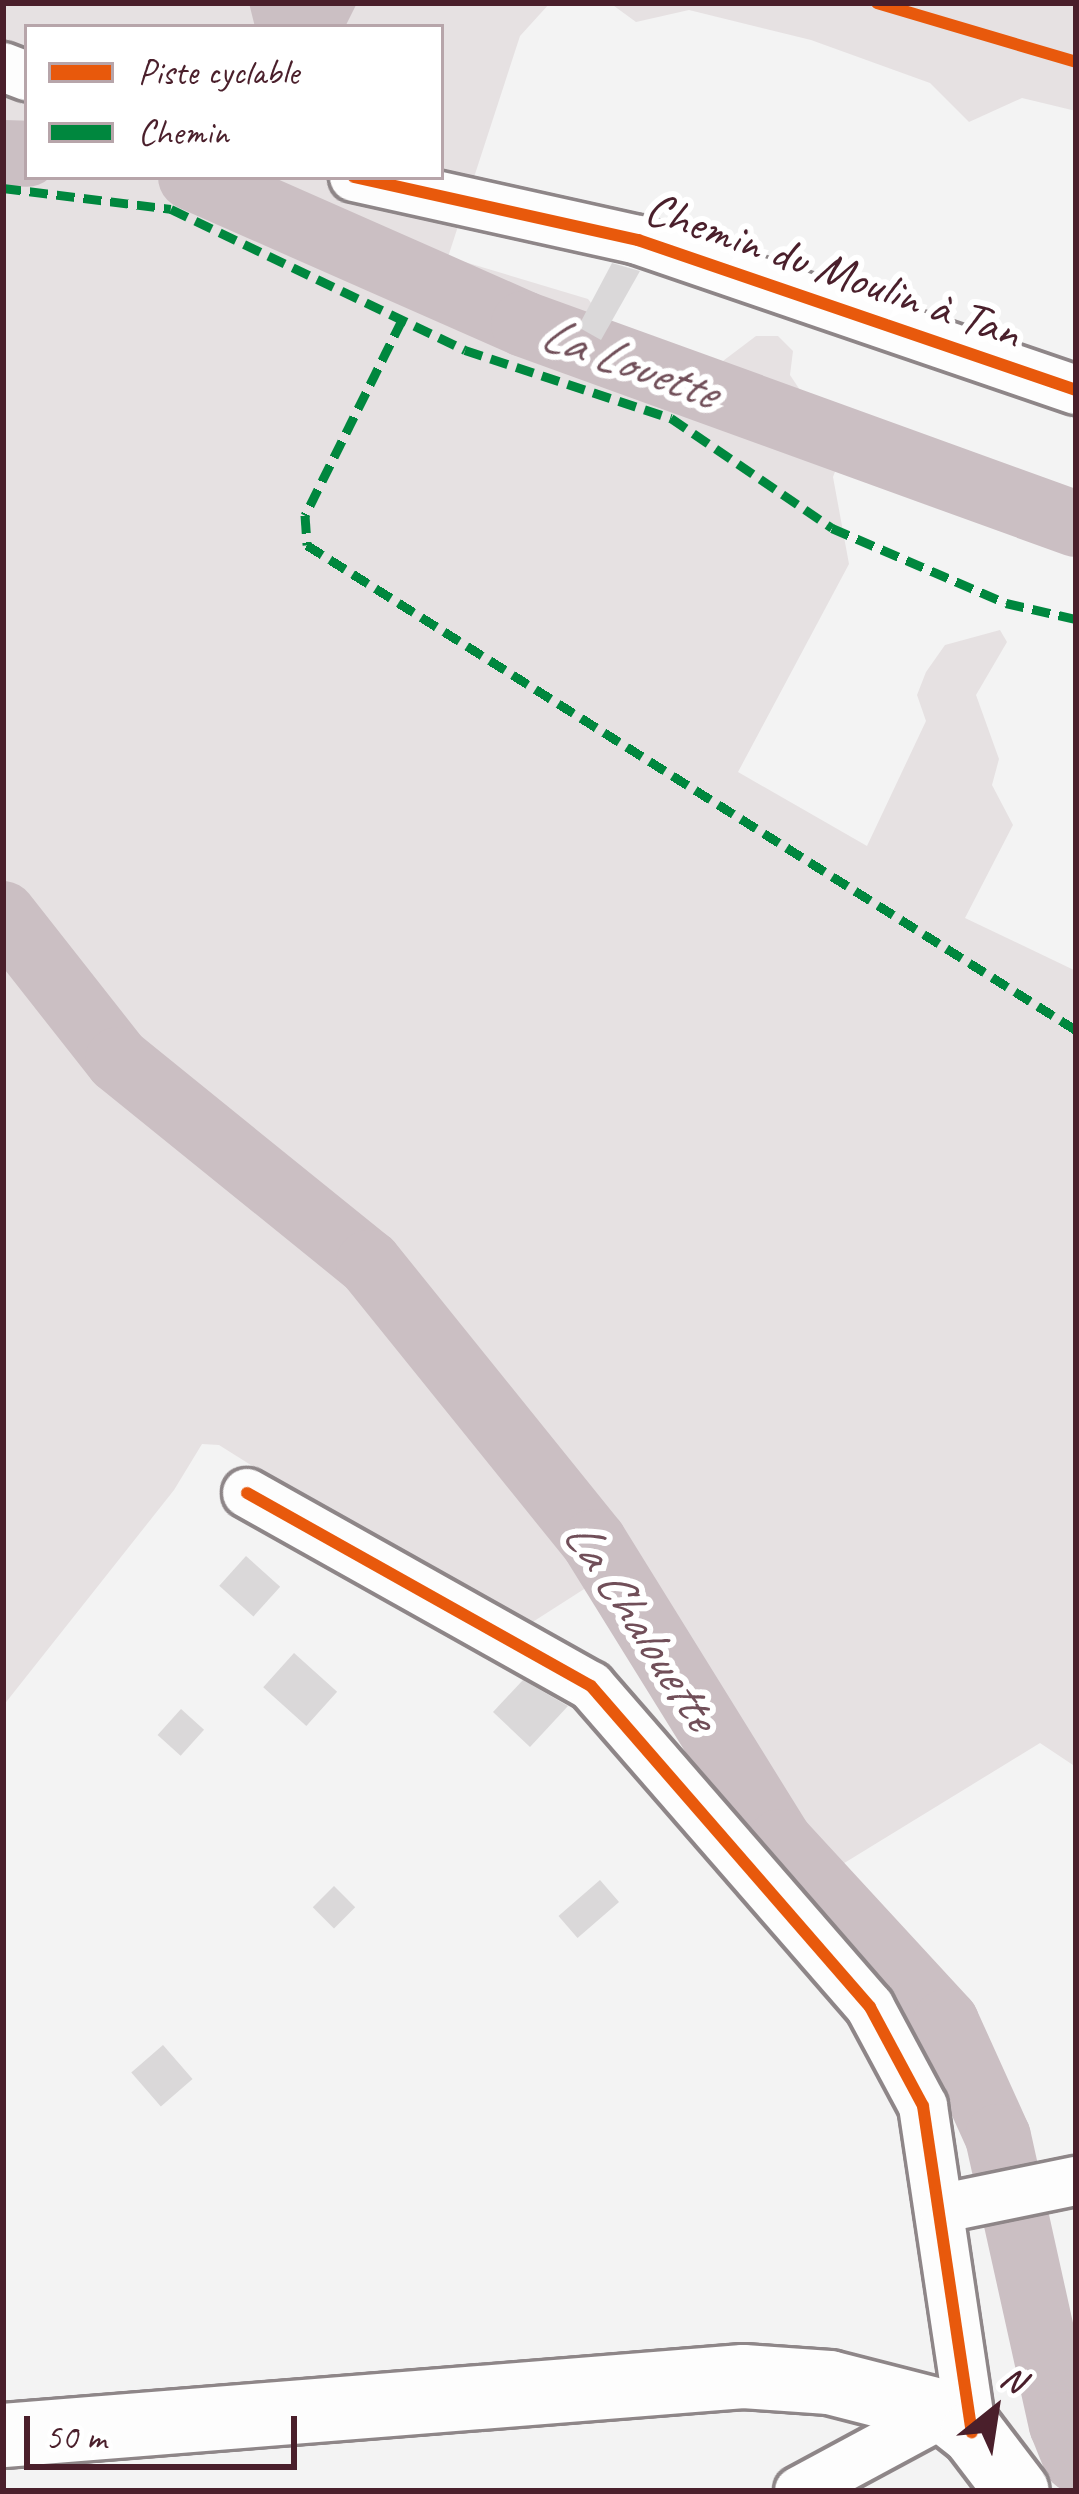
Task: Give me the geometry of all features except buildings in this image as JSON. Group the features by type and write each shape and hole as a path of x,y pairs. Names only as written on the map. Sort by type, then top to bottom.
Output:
{"main road":[{"path":"3,2435 743,2376 829,2382 959,2422 1017,2491"}],"street":[{"name":"Chemin du Moulin à Tan","path":"368,180 638,240 1076,390"},
{"path":"248,1492 590,1686 870,2007 923,2106 944,2208 959,2422 799,2491"},
{"path":"944,2208 1076,2181"}],"shaded area":[{"path":"3,3 550,3 520,36 448,257 588,299 608,325 719,364 756,336 778,336 793,351 790,375 842,453 833,477 849,564 738,772 867,846 926,721 917,695 926,672 945,645 1000,630 1007,642 976,695 999,759 992,785 1013,825 965,918 1076,971 1076,1767 1040,1743 797,1892 717,1786 592,1584 517,1632 219,1445 202,1444 174,1490 3,1706"},
{"path":"249,3 357,3 346,24 254,24"},
{"path":"610,3 1076,3 1076,111 1022,98 969,122 930,83 811,40 689,10 636,22"}],"waterway":[{"name":"La Louette","path":"3,153 24,154"},
{"name":"La Louette","path":"198,180 524,324 1076,524"},
{"name":"La Chalouette","path":"3,914 118,1060 369,1263 594,1542 780,1842 946,2022 998,2137 1062,2425 1076,2459"}],"marked path":[{"path":"3,188 171,209 465,350 671,418 832,528 1006,603 1076,619"},
{"path":"402,320 305,515 307,545 1076,1030"}],"cycle path":[{"path":"877,3 1076,62"},
{"path":"368,180 638,240 1076,390"},
{"path":"247,1493 591,1686 870,2007 923,2106 972,2432"}]}
